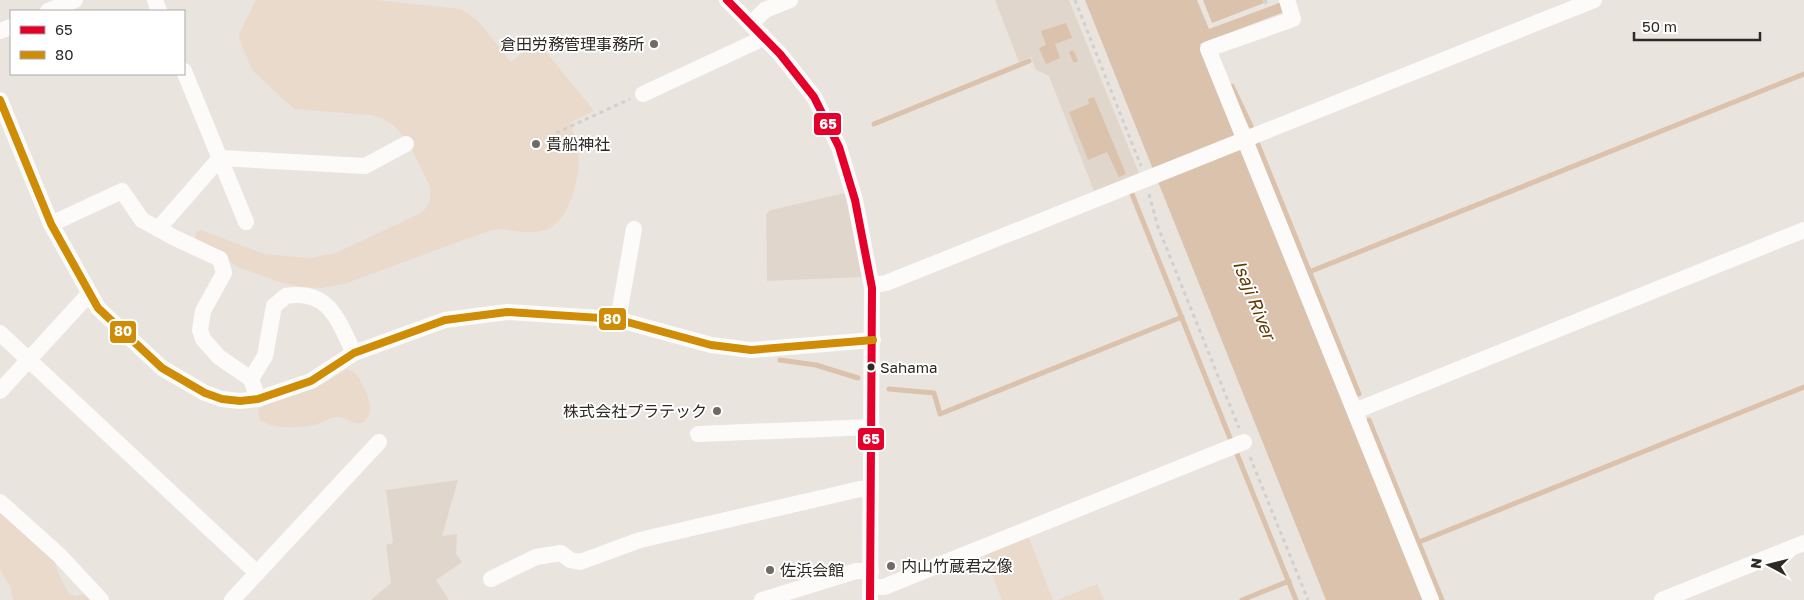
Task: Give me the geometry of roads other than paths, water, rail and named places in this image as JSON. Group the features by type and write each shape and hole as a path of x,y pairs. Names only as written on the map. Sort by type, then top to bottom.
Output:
{"street":[{"path":"50,10 75,0"},
{"path":"727,0 798,75 814,97 839,147 855,200 872,285 870,586"},
{"path":"643,94 755,42 756,30 765,10 790,0"},
{"path":"1287,0 1293,19 1208,49 1243,140 1355,410 1431,600"},
{"path":"872,285 895,279 1594,0"},
{"path":"185,73 246,222"},
{"path":"0,100 51,224 90,294 104,315 150,358 176,377 205,393 222,399 240,401 258,398 319,377 354,354 445,320 462,316 515,311 571,318 618,320 711,345 751,350 873,340"},
{"path":"220,158 365,166 406,144"},
{"path":"158,229 220,158"},
{"path":"51,224 122,191 142,220 220,259 224,273 203,311 200,330 203,339 219,357 251,379 258,398"},
{"path":"618,320 634,229"},
{"path":"1355,410 1804,230"},
{"path":"0,391 90,294"},
{"path":"251,379 265,356 274,306 286,296 307,296 326,303 334,312 354,354"},
{"path":"0,333 257,573"},
{"path":"698,434 872,427"},
{"path":"232,600 378,442"},
{"path":"762,600 856,572 870,586 884,587 1244,442"},
{"path":"491,579 541,556 561,554 570,560 580,562 640,540 860,489 871,490"},
{"path":"0,502 59,555 101,600"},
{"path":"1662,600 1804,543"}],"water":[{"name":"Isaji River","path":"1085,0 1263,0 1266,8 1281,2 1284,12 1200,44 1425,600 1326,600"},
{"path":"1066,23 1072,38 1055,44 1060,58 1046,64 1039,48 1046,45 1041,31"},
{"path":"1094,97 1126,174 1119,177 1107,152 1088,160 1069,112 1089,104 1088,99"}],"waterway":[{"path":"1072,53 1075,60"},
{"path":"874,124 1029,61"},
{"path":"1309,272 1804,74"},
{"path":"1232,86 1251,126"},
{"path":"1257,142 1359,394"},
{"path":"1132,194 1230,438"},
{"path":"889,389 934,393 940,414 1182,317"},
{"path":"780,360 816,365 858,378"},
{"path":"1419,542 1804,387"},
{"path":"1369,420 1442,600"},
{"path":"1237,454 1296,600"},
{"path":"1242,600 1289,581"}],"place":[{"name":"倉田労務管理事務所","path":"654,44"},
{"name":"貴船神社","path":"536,144"},
{"name":"Sahama","path":"871,367"},
{"name":"株式会社プラテック","path":"717,411"},
{"name":"内山竹蔵君之像","path":"891,566"},
{"name":"佐浜会館","path":"770,570"}]}
